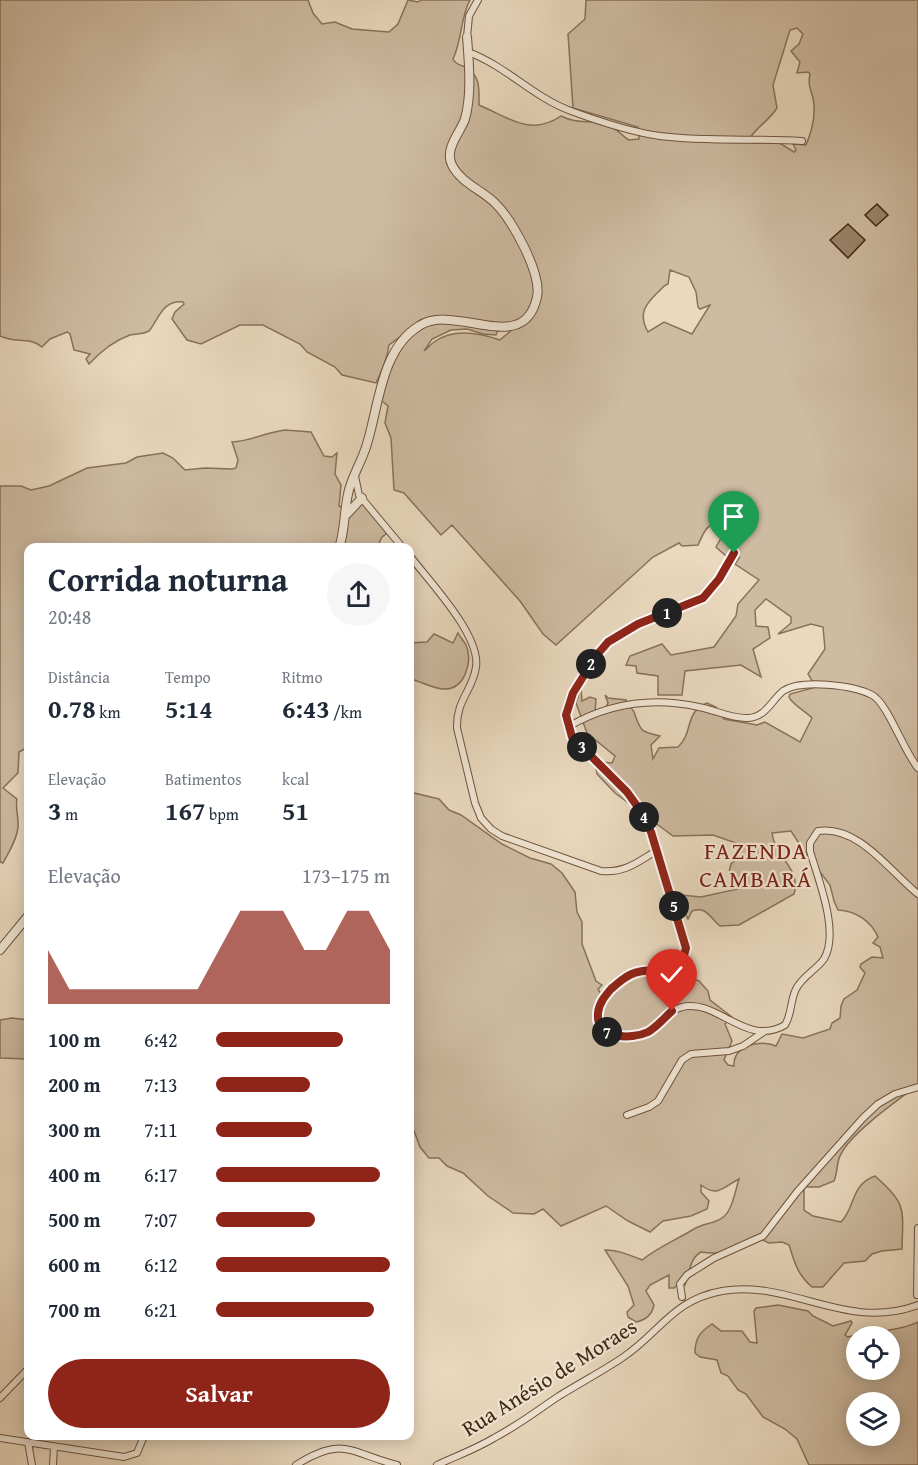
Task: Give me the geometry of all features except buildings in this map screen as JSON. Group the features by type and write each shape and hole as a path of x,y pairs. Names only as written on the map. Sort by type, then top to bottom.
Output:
{"street":[{"path":"340,543 348,492 370,435 386,373 397,349 411,331 430,320 443,318 489,327 511,326 527,316 537,297 535,273 508,220 497,205 465,182 451,163 451,148 467,109 469,16 478,0"},
{"path":"468,52 484,58 533,92 552,102 572,111 631,129 659,135 694,138 802,141"},
{"path":"355,476 360,496 399,543"},
{"path":"348,492 360,496"},
{"path":"345,516 360,496"},
{"path":"734,553 719,579 703,598 638,624 608,642 596,656 569,703 566,715 572,737 627,792 640,810 651,832 686,948 680,965 672,969 628,975 615,985 604,997 598,1009 597,1020 610,1034 623,1037 640,1035 650,1030 672,1011 691,1006 703,1008 747,1028 765,1031 778,1029 785,1024 789,1018 796,989 825,957 829,946 830,934 825,899 810,851 810,843 818,831 825,830 855,839 868,846 902,882 918,894"},
{"path":"414,561 458,619 477,656 476,668 460,702 456,728 481,818 502,836 601,871 616,872 628,868 656,850"},
{"path":"568,727 604,709 656,701 677,702 750,718 766,711 781,693 790,687 802,684 841,686 873,695 880,702 918,768"},
{"path":"0,950 24,921"},
{"path":"627,1115 658,1101 682,1060 691,1054 729,1052 743,1046 765,1031"},
{"path":"682,1297 680,1284 687,1275 714,1258 763,1236 797,1192 878,1104 895,1094 918,1087"},
{"path":"917,1294 918,1228"},
{"name":"Rua Anésio de Moraes","path":"437,1465 494,1438 623,1357 649,1337 673,1312 698,1299 722,1291 771,1292 848,1312 869,1314 887,1313 918,1305"},
{"path":"0,1398 24,1373"},
{"path":"0,1438 131,1456 140,1448 143,1440"},
{"path":"28,1442 33,1465"},
{"path":"53,1465 54,1447"},
{"path":"296,1465 310,1456 339,1447 397,1465"}],"shaded area":[{"path":"0,0 308,0 313,13 322,24 335,22 352,29 389,32 398,24 408,0 418,2 421,0 470,0 453,59 474,74 479,88 479,105 519,123 529,125 550,122 561,116 572,120 605,124 629,140 639,139 638,127 573,108 568,34 585,19 586,0 918,0 918,1085 854,1136 839,1157 834,1181 819,1187 804,1187 804,1210 813,1216 841,1222 861,1185 875,1176 893,1193 901,1208 902,1249 872,1254 865,1261 844,1263 823,1287 812,1287 800,1273 789,1245 782,1242 769,1243 754,1236 730,1250 717,1253 701,1252 692,1262 685,1285 682,1281 674,1288 669,1288 669,1275 650,1285 646,1291 654,1305 652,1312 643,1320 636,1322 628,1317 627,1312 634,1305 628,1286 605,1250 642,1260 694,1229 722,1218 734,1199 739,1179 716,1191 701,1185 701,1192 709,1201 707,1209 691,1216 663,1221 650,1232 606,1206 561,1226 543,1209 534,1214 513,1213 488,1196 463,1173 447,1166 439,1158 429,1158 420,1147 414,1131 414,793 439,799 449,810 461,815 502,844 530,858 551,864 562,873 575,892 577,912 582,922 582,944 596,981 602,985 598,989 601,994 621,984 637,969 655,975 672,972 699,981 708,991 710,1000 732,1017 725,1024 732,1041 724,1060 728,1065 734,1066 738,1053 749,1045 763,1043 776,1046 782,1034 803,1038 830,1029 832,1023 840,1018 844,999 857,990 865,973 860,967 861,964 872,957 883,958 880,947 873,943 878,937 875,931 857,915 838,910 830,885 791,831 772,833 777,848 794,877 794,894 739,925 720,926 708,913 701,910 692,911 688,919 680,904 682,895 701,897 738,889 738,884 729,872 731,864 739,857 736,843 713,835 673,836 615,793 597,774 596,768 602,762 612,763 615,756 587,733 576,703 581,687 582,701 590,697 596,699 595,713 604,711 608,703 605,695 608,698 626,700 642,729 660,736 651,745 653,759 659,748 678,747 686,735 695,712 707,703 716,707 724,719 757,725 765,722 800,742 812,718 789,697 790,694 816,687 808,674 825,649 823,627 811,624 778,634 791,623 791,617 766,599 755,610 756,626 768,627 770,638 753,649 761,677 741,665 685,671 682,695 658,695 658,676 637,673 636,666 626,665 630,656 662,644 671,655 714,647 736,616 738,604 759,580 735,564 739,558 739,551 731,552 725,560 726,556 716,547 725,531 722,521 709,526 698,545 682,546 679,543 653,557 556,645 543,634 520,601 452,525 441,535 404,493 394,490 391,438 385,423 388,406 382,401 383,391 399,352 415,326 389,345 376,383 342,375 335,367 307,352 300,344 263,325 240,325 201,344 187,340 172,319 175,312 184,304 183,302 176,302 166,307 149,331 118,340 89,364 86,359 90,354 74,350 70,334 67,332 50,339 42,347 32,342 0,336","holes":["797,28 803,34 799,44 791,51 800,62 797,73 808,72 810,74 809,83 814,116 806,145 793,144 796,150 794,152 778,142 753,143 748,141 777,108 773,85 790,30","670,270 689,277 700,309 710,305 692,334 664,322 648,332 645,326 644,310 653,297 668,284","505,327 513,329 500,340 484,335 458,333 441,338 424,351 432,339 451,330 467,329 496,335"]},
{"path":"285,430 311,432 324,456 332,457 337,453 335,474 341,485 339,506 348,511 365,500 385,529 386,534 379,543 24,543 24,749 19,752 18,773 3,788 17,799 18,823 12,845 3,863 0,862 0,486 21,486 31,490 49,486 87,468 126,463 137,457 163,453 173,458 185,470 232,469 236,468 238,460 232,442"},
{"path":"458,633 468,651 466,673 458,684 441,689 414,680 414,643 427,642 434,634 453,643"},
{"path":"0,1020 24,1020 24,1059 0,1058"},
{"path":"778,1305 808,1311 833,1326 851,1321 850,1326 846,1326 845,1335 846,1380 900,1380 900,1328 918,1322 918,1465 809,1465 797,1439 785,1429 763,1417 746,1394 738,1390 728,1376 721,1373 717,1360 700,1357 695,1353 699,1336 712,1324 721,1331 742,1331 750,1342 757,1343 754,1311 756,1308"}],"district":[{"name":"FAZENDA CAMBARÁ","path":"756,865"}],"route":[{"path":"672,1011 650,1030 640,1035 623,1037 610,1034 597,1020 598,1009 604,997 615,985 628,975 672,969 680,965 686,948 651,832 640,810 627,792 572,737 566,715 573,693 596,656 608,642 638,624 703,598 719,579 734,553"}]}
